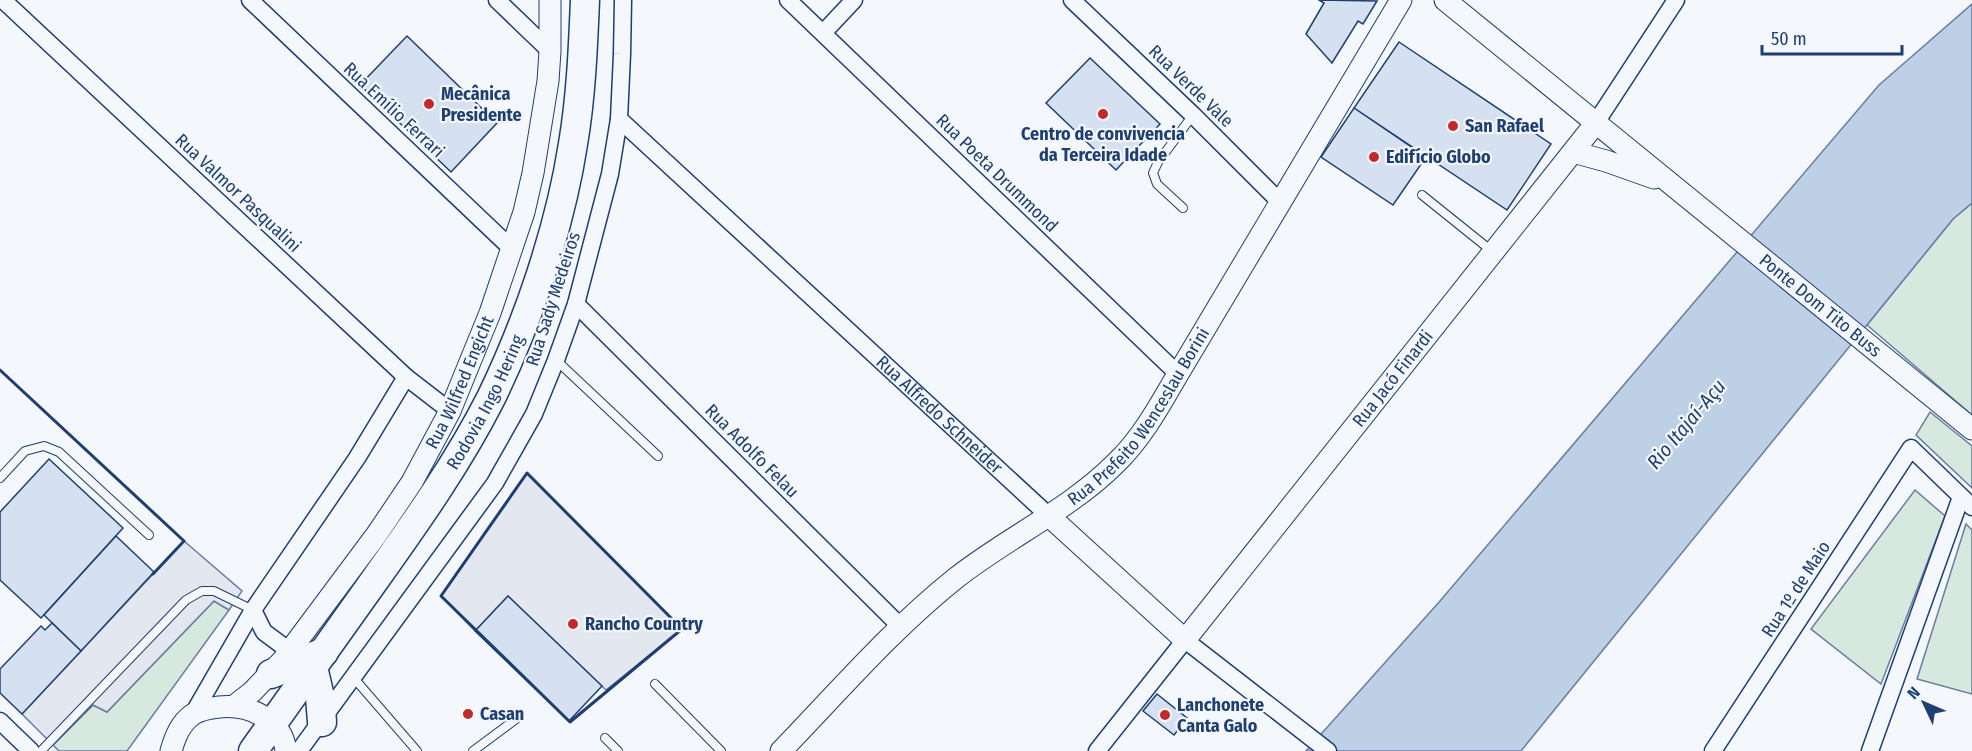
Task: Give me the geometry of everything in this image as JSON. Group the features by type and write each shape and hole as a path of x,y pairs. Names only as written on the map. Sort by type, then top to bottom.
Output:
{"highway":[{"name":"Rodovia Ingo Hering","path":"253,751 273,723 307,658 444,480 491,397 512,351 548,250 569,166 579,100 585,0"},
{"path":"270,674 307,658 320,697 322,722"}],"street":[{"name":"Rua Valmor Pasqualini","path":"3,0 406,377 450,411"},
{"name":"Rua Emílio Ferrari","path":"250,0 512,249"},
{"path":"497,0 550,51"},
{"name":"Rua Wilfred Engicht","path":"307,658 389,516 412,482 450,411 490,313 512,249 533,173 548,81 550,0"},
{"name":"Rua Sady Medeiros","path":"300,751 495,483 534,414 576,304 610,174 619,119 623,0"},
{"name":"Rua Poeta Drummond","path":"788,0 1179,374"},
{"path":"822,33 854,0"},
{"name":"Rua Verde Vale","path":"1072,0 1193,115 1281,203"},
{"name":"Ponte Dom Tito Buss","path":"1445,0 1970,427"},
{"name":"Rua Jacó Finardi","path":"1097,751 1595,124 1676,0"},
{"name":"Rua Prefeito Wenceslau Borini","path":"781,751 901,627 956,578 1049,516 1116,464 1132,446 1179,374 1281,203 1395,3"},
{"name":"Rua Alfredo Schneider","path":"619,119 1185,640 1328,751"},
{"name":"Ponte Dom Tito Buss","path":"1573,152 1668,183"},
{"name":"Rua Adolfo Felau","path":"576,304 901,627"},
{"path":"171,751 176,734 193,714 253,610 357,458 406,377"},
{"name":"Rua 1º de Maio","path":"1713,751 1911,448 1967,502"},
{"path":"1870,751 1967,502"},
{"path":"253,610 264,632 307,658"},
{"path":"234,706 270,674"},
{"path":"193,714 209,708 234,706 258,713 273,723 285,743 286,751"},
{"path":"0,721 31,751"}],"lane":[{"path":"1183,208 1158,184 1153,173 1158,162 1193,115"},
{"path":"1422,195 1493,252"},
{"path":"556,360 658,456"},
{"path":"0,478 24,451 44,446 58,452 149,535"},
{"path":"41,751 186,600 202,591 214,591 253,610"},
{"path":"353,677 417,751"},
{"path":"655,684 722,751"},
{"path":"473,751 516,719"},
{"path":"605,738 618,751"}],"shaded area":[{"path":"1972,203 1972,415 1867,325 1953,219"},
{"path":"1930,412 1972,446 1972,488 1916,435"},
{"path":"527,473 682,629 606,690 508,596 475,631 441,596"},
{"path":"1915,490 1945,516 1881,684 1811,629"},
{"path":"1966,524 1972,530 1972,694 1917,679"},
{"path":"184,541 242,591 229,610 214,601 107,712 93,705 53,745 22,714"},
{"path":"214,601 229,610 127,751 59,751 53,745 93,705 107,712"}],"water":[{"name":"Rio Itajaí-Açu","path":"1972,4 1972,203 1953,219 1521,751 1306,751 1440,601 1879,85"}],"building":[{"path":"1319,0 1377,1 1363,24 1358,21 1332,63 1306,34 1324,3"},
{"name":"Mecânica Presidente","path":"407,36 497,123 451,172 360,85"},
{"name":"San Rafael","path":"1399,42 1551,144 1507,210 1354,108"},
{"name":"Centro de convivencia da Terceira Idade","path":"1090,58 1160,124 1116,170 1046,103"},
{"name":"Edifício Globo","path":"1354,108 1426,157 1393,205 1321,157"},
{"path":"49,459 123,528 41,618 0,580 0,512"},
{"path":"116,536 154,572 81,651 44,615"},
{"path":"508,596 602,686 569,721 475,631"},
{"path":"52,623 81,651 22,714 0,693 0,669 41,626 45,630"},
{"name":"Lanchonete Canta Galo","path":"1157,694 1187,718 1174,735 1143,711"}],"wall":[{"path":"0,370 184,541 153,574"},
{"path":"527,473 682,629 570,722 441,596 527,473"}],"place":[{"name":"Mecânica Presidente","path":"429,104"},
{"name":"Centro de convivencia da Terceira Idade","path":"1103,114"},
{"name":"San Rafael","path":"1453,126"},
{"name":"Edifício Globo","path":"1374,157"},
{"name":"Rancho Country","path":"573,624"},
{"name":"Casan","path":"468,714"},
{"name":"Lanchonete Canta Galo","path":"1165,715"}]}
